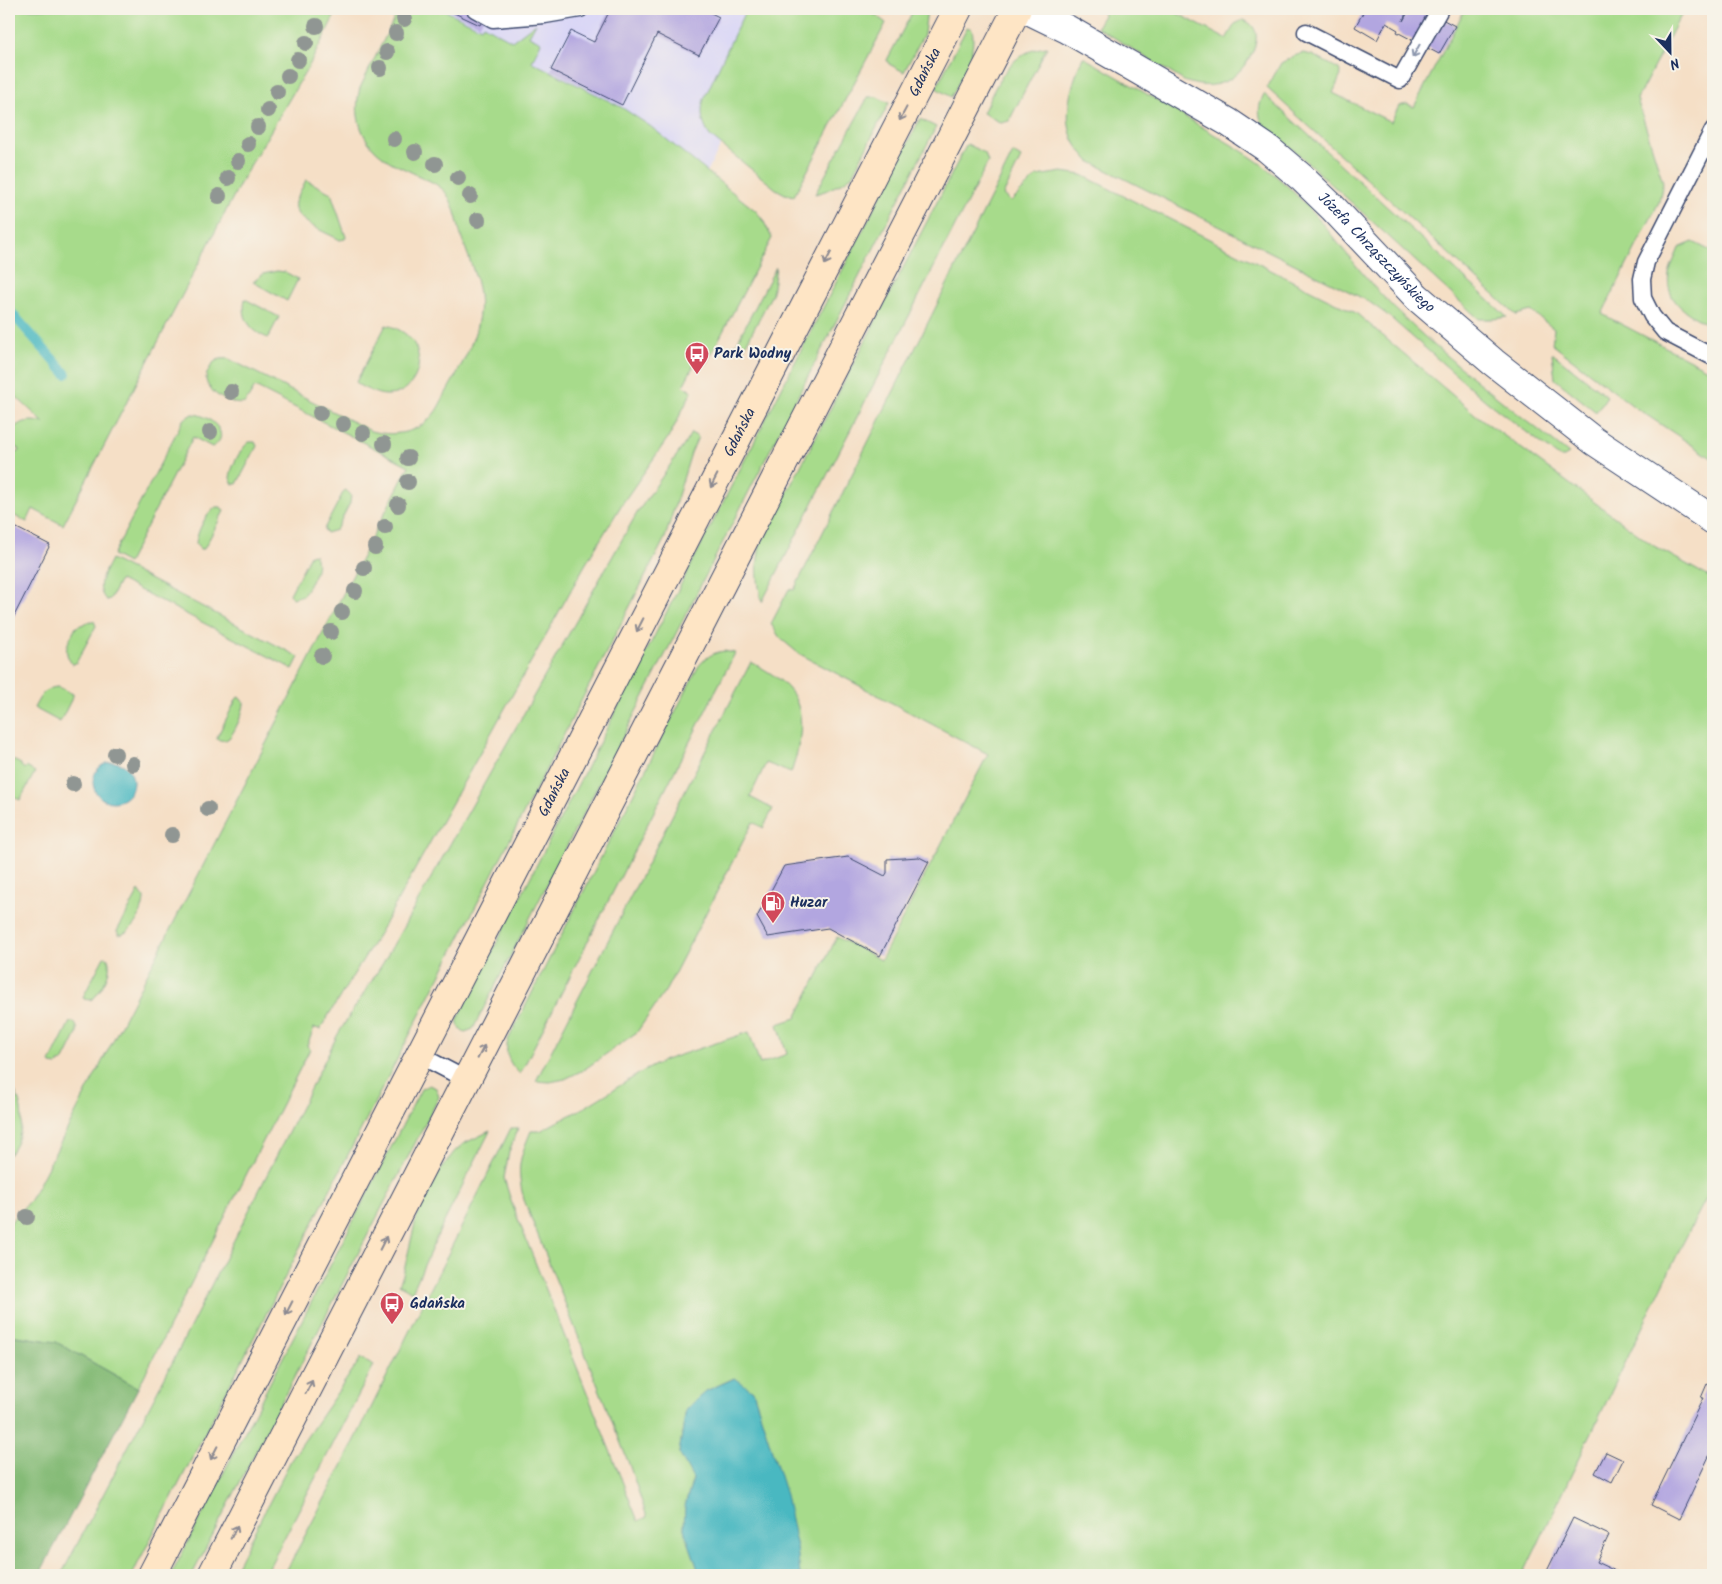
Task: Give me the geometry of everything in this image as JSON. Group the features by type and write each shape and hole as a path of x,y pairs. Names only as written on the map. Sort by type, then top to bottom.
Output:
{"main road":[{"name":"Gdańska","path":"152,1575 418,1054 958,9"},
{"path":"212,1575 1017,9"}],"street":[{"name":"Józefa Chrząszczyńskiego","path":"1026,9 1067,29 1211,112 1268,149 1333,208 1417,298 1493,362 1594,440 1713,520"}],"lane":[{"path":"475,9 493,18 580,9"},
{"path":"1306,32 1400,80 1440,9"},
{"path":"1713,130 1646,262 1642,279 1643,298 1652,316 1665,332 1713,357"},
{"path":"418,1054 467,1080"}],"shaded area":[{"path":"422,9 792,9 707,172 570,103"}],"green space":[{"path":"9,9 338,9 310,64 243,178 63,525 33,509 27,522 9,513 9,449 18,453 20,450 9,443 9,432 17,425 25,422 44,423 9,390"},
{"path":"399,9 446,9 446,11 481,28 483,25 512,41 536,23 529,36 541,42 532,62 621,107 650,126 756,211 772,238 706,364 697,359 683,386 692,391 670,435 622,504 585,565 380,932 320,1029 314,1028 307,1046 310,1049 138,1388 56,1342 9,1335 9,1224 30,1200 38,1186 409,466 255,387 245,403 234,403 221,398 207,384 206,378 209,370 216,361 229,359 371,431 391,434 400,433 418,427 433,415 461,366 473,338 479,309 478,287 449,198 435,184 394,164 381,155 368,141 360,125 357,107 360,88"},
{"path":"746,9 867,9 886,23 794,196 776,189 710,136 705,127 702,114 704,99"},
{"path":"914,9 927,9 924,34 904,72 889,64 887,60"},
{"path":"1101,9 1169,9 1226,39 1235,24 1243,20 1252,25 1256,33 1256,42 1248,61 1241,70 1226,81 1216,85 1194,84 1184,81 1097,27 1104,15"},
{"path":"1465,9 1684,9 1637,99 1663,182 1659,202 1602,314 1713,372 1713,459 1633,406 1552,344 1554,329 1531,311 1516,315 1267,88 1281,63 1303,53 1312,55 1339,69 1341,75 1333,93 1391,122 1399,106 1407,104 1414,107"},
{"path":"967,27 972,29 973,38 970,56 964,73 951,97 936,88"},
{"path":"1047,47 1009,121 1001,123 983,113 994,90 1014,61 1034,50"},
{"path":"1083,57 1239,149 1270,171 1303,202 1376,289 1413,326 1478,382 1569,454 1559,457 1486,401 1386,314 1368,301 1089,161 1076,145 1071,135 1068,113 1072,89"},
{"path":"1264,94 1507,317 1479,319 1295,151 1265,127 1259,111"},
{"path":"868,97 877,97 889,103 852,176 840,184 815,194"},
{"path":"920,119 936,127 473,1029 465,1032 459,1026 458,1018"},
{"path":"967,144 985,153 988,162 762,602 758,574 760,545"},
{"path":"1013,153 1021,158 1003,195 1011,202 1037,176 1062,172 1082,175 1356,313 1476,415 1654,546 1713,579 1713,1185 1682,1245 1523,1575 800,1575 797,1548 779,1473 753,1391 734,1378 706,1391 686,1410 679,1453 693,1478 685,1506 684,1529 700,1575 284,1575 342,1466 511,1128 518,1128 509,1152 504,1178 512,1204 638,1521 647,1517 629,1464 524,1200 520,1180 521,1157 531,1131 540,1131 665,1060 749,1032 760,1064 787,1054 778,1024 796,1018 837,937 881,960 988,754 798,653 780,638 771,624 789,589 794,590"},
{"path":"306,180 331,193 346,237 345,239 340,240 319,230 298,215 295,209 295,202"},
{"path":"1693,242 1713,252 1713,327 1688,313 1675,301 1671,293 1669,274 1679,248"},
{"path":"776,267 772,294 743,350 735,346"},
{"path":"277,271 285,272 298,279 287,301 253,282 263,274"},
{"path":"245,299 279,317 268,338 256,332 248,323 244,312"},
{"path":"386,325 404,333 414,345 419,358 417,372 410,384 400,392 386,395 360,386 356,382"},
{"path":"1552,353 1607,396 1596,412 1555,379"},
{"path":"192,414 212,421 220,431 221,437 212,447 193,437 128,563 113,555 183,420"},
{"path":"691,433 698,437 691,453 665,538 132,1575 61,1575 171,1365 338,1034 383,963 637,513"},
{"path":"249,442 255,442 257,446 237,484 233,484 230,478 232,469 239,454"},
{"path":"346,490 351,495 350,503 336,530 326,533 324,529"},
{"path":"216,507 221,507 224,511 204,549 200,549 196,543 198,534 206,518"},
{"path":"314,554 317,564 312,580 303,595 293,598 290,594 310,555"},
{"path":"111,559 299,657 293,669 120,580 110,599 106,600 102,595 100,585"},
{"path":"94,621 96,626 76,663 72,664 67,654 69,641 76,627"},
{"path":"724,651 735,653 520,1074 513,1067 507,1055 508,1040 698,667 710,656"},
{"path":"751,662 775,676 787,687 794,696 800,717 801,728 791,773 766,763 750,797 773,809 763,828 753,822 666,990 637,1032 585,1069 565,1079 550,1082 536,1081"},
{"path":"59,687 73,694 60,722 34,708 46,691"},
{"path":"239,697 244,703 236,726 228,739 217,739 237,698"},
{"path":"9,758 21,764 25,769 26,767 35,772 20,800 9,795"},
{"path":"139,891 144,898 140,915 129,930 119,935 117,931"},
{"path":"104,957 107,957 109,962 107,978 94,998 90,1000 84,999 83,997"},
{"path":"70,1022 74,1022 77,1027 77,1034 64,1060 57,1065 51,1064 50,1062"},
{"path":"9,1082 19,1100 22,1118 19,1137 9,1155"},
{"path":"429,1085 436,1088 439,1097 192,1575 171,1575 421,1089"},
{"path":"490,1131 440,1230 412,1292 399,1284 403,1275 417,1215 441,1169 455,1151 465,1143"},
{"path":"9,1335 56,1342 138,1388 39,1575 9,1575"},
{"path":"361,1358 374,1365 265,1575 232,1575 291,1460"}],"water":[{"path":"113,762 127,768 133,782 127,796 113,802 99,796 93,782 99,768"},
{"path":"735,1378 753,1391 786,1495 797,1548 800,1575 700,1575 684,1529 685,1506 693,1479 679,1453 686,1409 706,1391"}],"building":[{"path":"454,9 488,9 480,25 452,12"},
{"path":"607,9 703,9 719,17 699,55 657,34 622,105 551,70 571,31 594,42 610,10"},
{"path":"1365,9 1398,9 1406,13 1403,21 1410,9 1423,9 1455,26 1439,54 1397,32 1398,30 1386,23 1377,40 1355,27"},
{"path":"9,524 50,545 9,626"},
{"path":"848,857 885,876 887,873 887,859 919,857 929,862 880,956 828,928 768,937 757,917 784,866"},
{"path":"1713,1377 1713,1448 1679,1519 1651,1505 1703,1398 1701,1398 1707,1384 1709,1385"},
{"path":"1606,1452 1623,1460 1612,1482 1595,1473"},
{"path":"1573,1518 1609,1535 1596,1562 1624,1575 1545,1575"}],"waterway":[{"path":"9,310 66,374"}],"place":[{"name":"Park Wodny","path":"697,375"},
{"name":"Huzar","path":"773,924"},
{"name":"Gdańska","path":"392,1325"}]}
